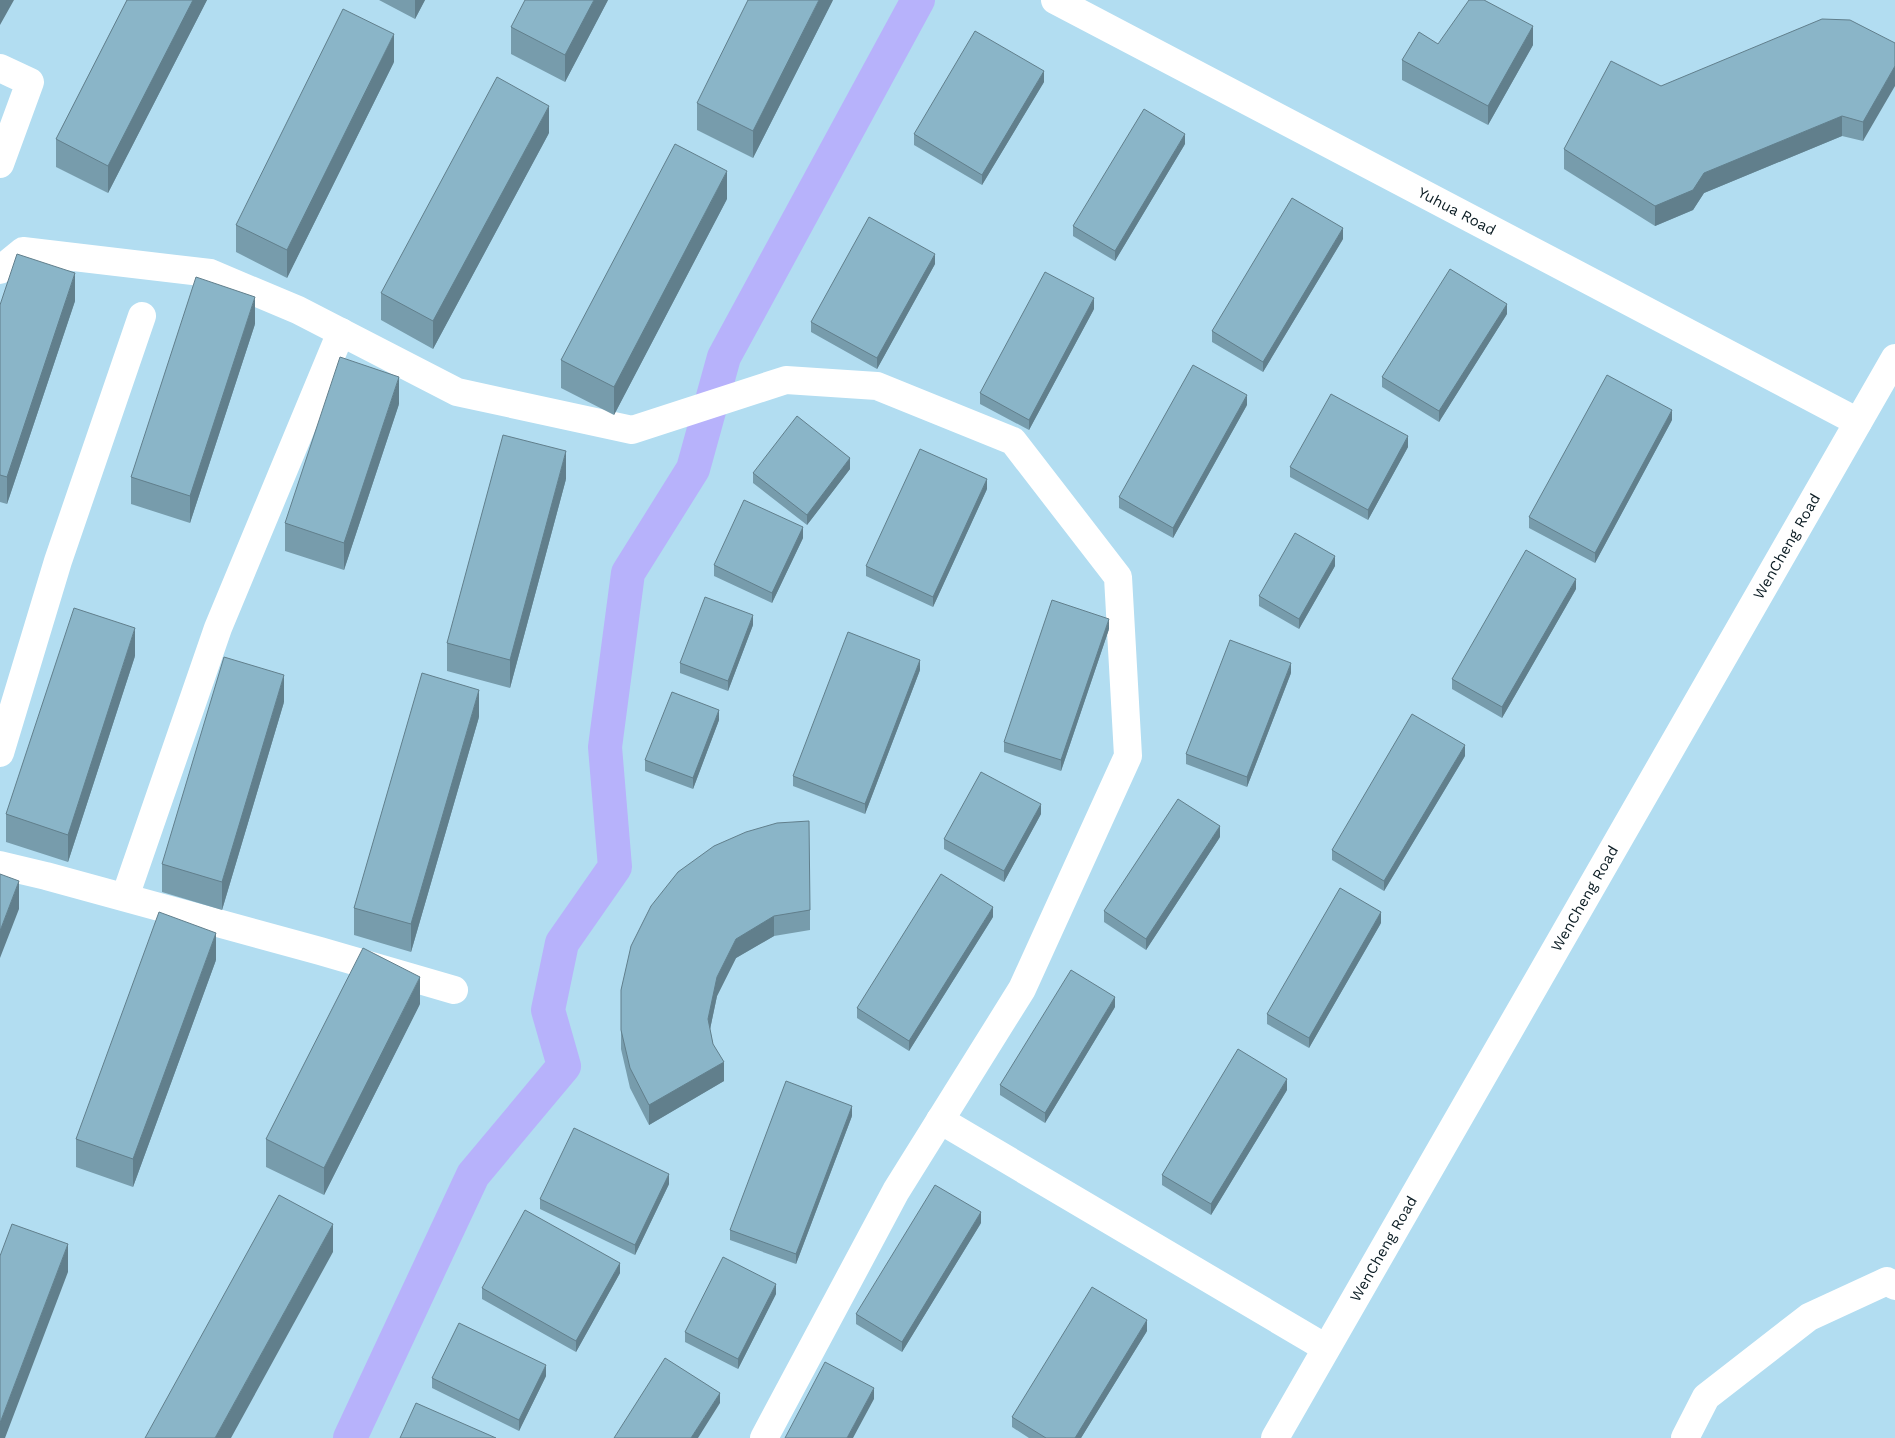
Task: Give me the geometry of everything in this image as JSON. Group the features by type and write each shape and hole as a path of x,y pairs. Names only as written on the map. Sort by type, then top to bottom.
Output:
{"street":[{"name":"Yuhua Road","path":"1055,0 1858,422"},
{"path":"0,68 30,82 0,164"},
{"path":"0,270 23,251 210,273 298,310 457,392 632,430 786,380 877,386 1013,441 1118,577 1128,756 1022,989 896,1191 764,1438"},
{"path":"0,753 58,561 142,316"},
{"path":"125,898 218,628 341,332"},
{"name":"WenCheng Road","path":"1275,1438 1895,358"},
{"path":"0,865 311,948 454,990"},
{"path":"940,1120 1326,1348"},
{"path":"1685,1438 1706,1397 1787,1334 1809,1317 1892,1277"}],"building":[{"path":"127,0 193,0 108,166 56,139"},
{"path":"525,0 594,0 565,55 511,27"},
{"path":"748,0 819,0 753,131 697,103"},
{"path":"1469,0 1484,0 1533,26 1488,106 1402,60 1419,32 1438,44"},
{"path":"343,9 394,34 287,250 236,225"},
{"path":"1822,19 1850,20 1895,43 1895,66 1863,122 1842,116 1704,173 1693,190 1655,206 1564,149 1611,61 1661,86"},
{"path":"975,31 1044,71 982,175 914,134"},
{"path":"497,77 549,106 433,321 381,293"},
{"path":"1144,109 1185,134 1115,251 1073,226"},
{"path":"675,144 727,171 614,387 561,360"},
{"path":"1292,198 1343,228 1263,362 1212,331"},
{"path":"869,217 935,254 877,358 811,322"},
{"path":"17,254 75,273 7,477 0,475 0,305"},
{"path":"1450,269 1507,304 1439,411 1382,377"},
{"path":"1045,272 1094,298 1029,420 980,393"},
{"path":"196,277 255,297 190,496 131,477"},
{"path":"340,357 399,377 344,543 285,523"},
{"path":"1193,365 1247,395 1173,528 1119,497"},
{"path":"1607,375 1672,410 1595,553 1529,517"},
{"path":"1331,394 1408,436 1368,510 1290,467"},
{"path":"797,416 850,458 807,515 753,473"},
{"path":"503,435 566,451 510,660 447,643"},
{"path":"920,449 987,479 933,597 866,566"},
{"path":"744,500 803,527 772,593 714,565"},
{"path":"1295,533 1335,556 1299,619 1259,596"},
{"path":"1526,550 1576,579 1502,707 1452,679"},
{"path":"705,597 753,615 728,681 680,663"},
{"path":"1052,600 1109,619 1061,760 1004,742"},
{"path":"74,608 135,628 68,835 6,814"},
{"path":"848,632 920,660 865,804 793,776"},
{"path":"1230,640 1291,663 1247,777 1186,754"},
{"path":"224,657 284,675 222,882 162,864"},
{"path":"422,673 479,690 411,924 354,908"},
{"path":"672,692 719,710 693,778 645,760"},
{"path":"1412,714 1465,745 1384,881 1332,850"},
{"path":"981,772 1041,804 1004,871 944,839"},
{"path":"1178,799 1220,826 1146,939 1104,911"},
{"path":"809,821 810,910 774,916 736,939 717,977 708,1019 713,1044 724,1062 649,1105 630,1068 621,1030 621,990 631,946 651,906 678,872 714,846 746,832 777,823"},
{"path":"0,874 19,881 0,931"},
{"path":"941,874 993,907 909,1041 857,1008"},
{"path":"1340,888 1381,912 1309,1038 1267,1014"},
{"path":"159,912 216,933 133,1159 76,1139"},
{"path":"363,948 420,977 324,1168 266,1139"},
{"path":"1071,970 1115,997 1045,1113 1000,1085"},
{"path":"1238,1049 1287,1079 1211,1204 1162,1175"},
{"path":"786,1081 852,1106 796,1254 730,1230"},
{"path":"574,1128 669,1174 635,1245 540,1199"},
{"path":"935,1185 981,1212 902,1342 856,1314"},
{"path":"279,1195 333,1224 215,1438 145,1438"},
{"path":"525,1210 620,1263 576,1341 482,1288"},
{"path":"12,1224 68,1244 0,1423 0,1256"},
{"path":"723,1257 776,1284 738,1359 685,1332"},
{"path":"1092,1287 1147,1320 1075,1438 1046,1438 1012,1417"},
{"path":"459,1323 546,1365 519,1420 432,1378"},
{"path":"665,1358 720,1393 691,1438 614,1438"},
{"path":"825,1362 874,1388 847,1438 785,1438"},
{"path":"416,1403 496,1438 400,1438"}],"waterway":[{"path":"350,1438 473,1175 564,1066 548,1010 562,943 615,867 605,747 628,573 693,469 724,357 918,0"}]}
